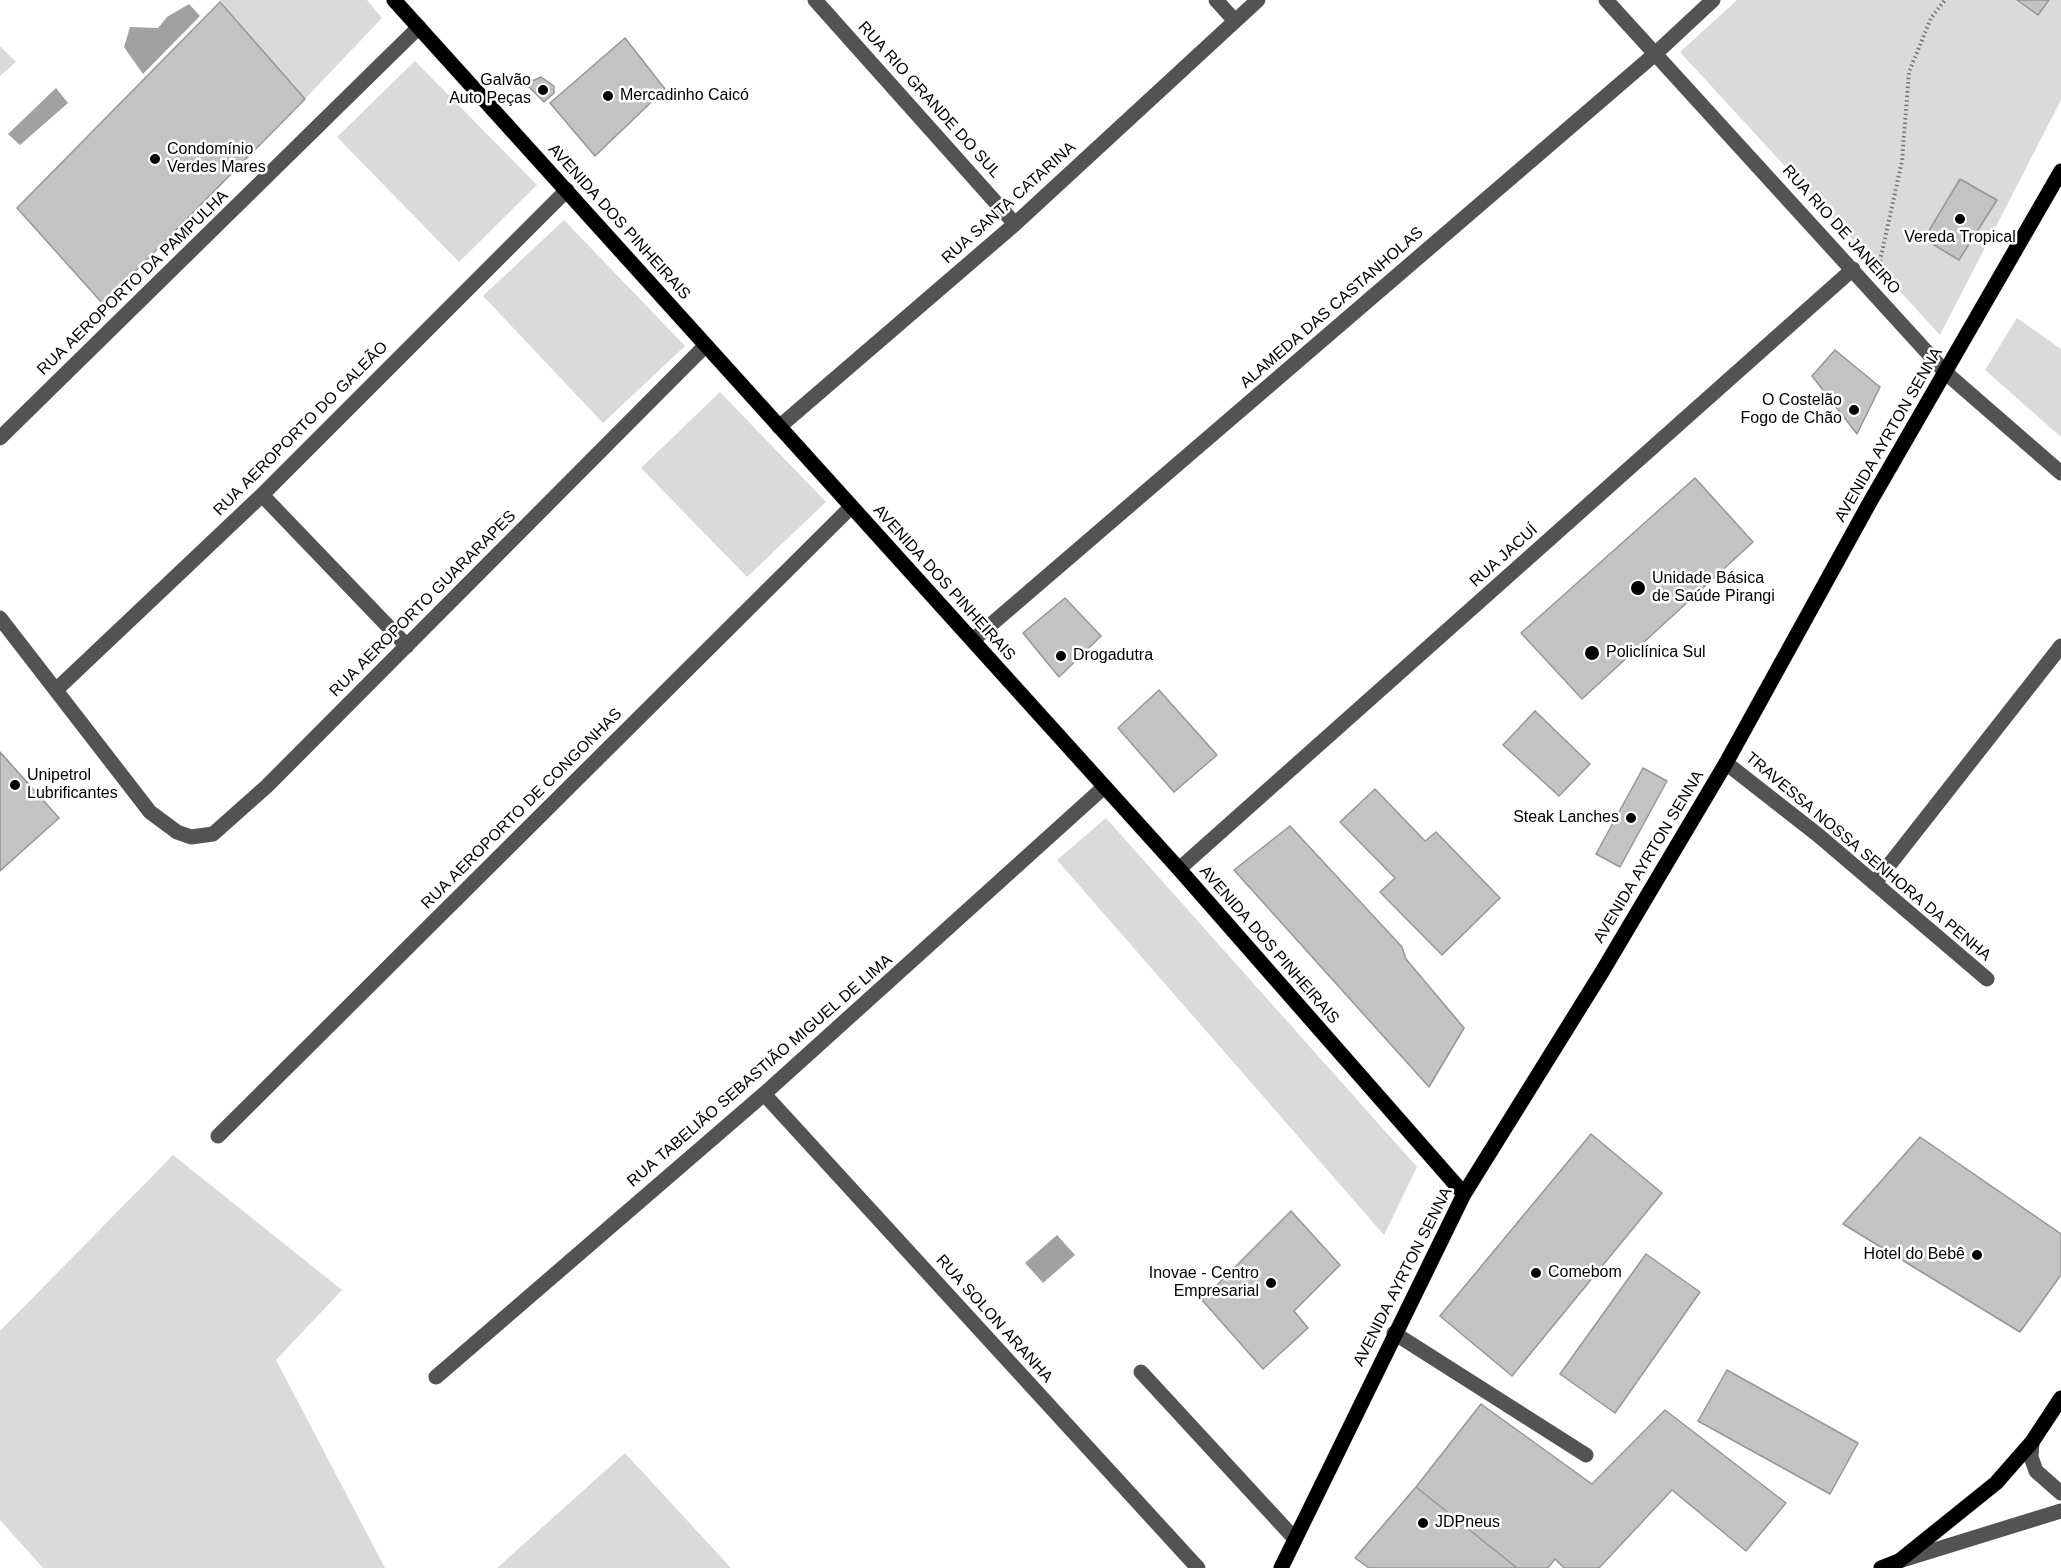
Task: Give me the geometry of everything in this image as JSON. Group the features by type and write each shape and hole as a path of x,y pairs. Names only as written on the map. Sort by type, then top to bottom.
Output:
{"main road":[{"name":"AVENIDA DOS PINHEIRAIS","path":"394,0 973,640 1103,788 1179,869 1464,1194"},
{"name":"AVENIDA AYRTON SENNA","path":"1281,1568 1464,1194 1602,972 1726,763 1870,502 2061,171"},
{"path":"1881,1568 1899,1561 1996,1483 2032,1442 2061,1398"}],"street":[{"name":"RUA RIO GRANDE DO SUL","path":"815,0 1015,224"},
{"path":"1216,0 1235,21"},
{"name":"RUA SANTA CATARINA","path":"779,427 1015,224 1258,0"},
{"name":"RUA RIO DE JANEIRO","path":"1606,0 1946,373 2061,473"},
{"name":"ALAMEDA DAS CASTANHOLAS","path":"973,640 1655,54 1713,0"},
{"name":"RUA AEROPORTO DA PAMPULHA","path":"0,438 419,27"},
{"name":"RUA AEROPORTO DO GALEÃO","path":"57,689 262,495 567,190"},
{"name":"RUA JACUÍ","path":"1179,869 1853,269"},
{"name":"RUA AEROPORTO GUARARAPES","path":"0,618 150,812 177,832 203,837 213,834 267,786 705,346"},
{"path":"262,495 407,646"},
{"name":"RUA AEROPORTO DE CONGONHAS","path":"218,1136 851,507"},
{"path":"1875,882 2061,646"},
{"name":"TRAVESSA NOSSA SENHORA DA PENHA","path":"1726,763 1875,882 1987,979"},
{"name":"RUA TABELIÃO SEBASTIÃO MIGUEL DE LIMA","path":"436,1377 764,1094 1103,788"},
{"name":"RUA SOLON ARANHA","path":"764,1094 1198,1568"},
{"path":"1394,1333 1587,1455"},
{"path":"1141,1372 1294,1539"},
{"path":"2032,1442 2031,1457 2036,1471 2061,1493"},
{"path":"1899,1561 2061,1511"}],"path":[{"path":"1874,292 1902,161 1909,72 1931,18 1945,0"}],"shaded area":[{"path":"219,0 367,0 382,18 305,99"},
{"path":"1737,0 2061,0 2061,100 1940,335 1680,52"},
{"path":"189,4 200,16 143,74 124,47 130,27 158,28 167,17"},
{"path":"0,46 16,62 0,76"},
{"path":"415,61 537,185 459,262 337,137"},
{"path":"56,88 68,103 20,145 8,134"},
{"path":"564,220 685,346 603,423 483,296"},
{"path":"2017,318 2061,349 2061,437 1985,370"},
{"path":"720,392 826,502 747,577 641,468"},
{"path":"1106,818 1417,1167 1384,1235 1057,860"},
{"path":"173,1155 342,1290 276,1360 385,1568 43,1568 0,1520 0,1331"},
{"path":"1057,1235 1075,1255 1043,1283 1025,1263"},
{"path":"625,1453 731,1568 497,1568"}],"building":[{"path":"2017,0 2049,0 2038,15"},
{"name":"Condomínio Verdes Mares","path":"220,2 305,99 103,304 17,208"},
{"name":"Mercadinho Caicó","path":"625,38 665,89 595,156 550,103"},
{"name":"Galvão Auto Peças","path":"541,77 554,86 554,93 544,102 526,84"},
{"name":"Vereda Tropical","path":"1960,179 1997,200 1959,260 1924,239"},
{"name":"O Costelão Fogo de Chão","path":"1835,350 1880,387 1857,434 1812,376"},
{"name":"Unidade Básica de Saúde Pirangi","path":"1695,478 1753,542 1582,699 1521,633"},
{"name":"Drogadutra","path":"1065,598 1101,636 1059,677 1023,633"},
{"path":"1159,690 1217,755 1174,792 1118,728"},
{"path":"1535,711 1590,764 1559,796 1503,745"},
{"name":"Unipetrol Lubrificantes","path":"0,752 59,818 0,871"},
{"name":"Steak Lanches","path":"1643,768 1667,781 1620,867 1596,854"},
{"path":"1375,789 1425,841 1436,832 1500,898 1442,955 1380,892 1395,878 1340,822"},
{"path":"1290,826 1402,947 1406,959 1464,1028 1429,1087 1234,870"},
{"name":"Comebom","path":"1591,1134 1662,1193 1512,1376 1440,1316"},
{"name":"Hotel do Bebê","path":"1920,1137 2061,1234 2061,1275 2020,1332 1843,1224"},
{"name":"Inovae - Centro Empresarial","path":"1291,1211 1340,1265 1294,1311 1308,1328 1263,1369 1202,1300"},
{"path":"1646,1254 1700,1292 1615,1413 1560,1374"},
{"path":"1727,1370 1858,1443 1830,1494 1698,1421"},
{"path":"1481,1404 1592,1484 1665,1410 1786,1503 1746,1551 1672,1490 1599,1568 1564,1568 1555,1559 1548,1568 1517,1568 1416,1487"},
{"name":"JDPneus","path":"1416,1487 1517,1568 1369,1568 1355,1558"}],"place":[{"name":"Galvão Auto Peças","path":"543,90"},
{"name":"Mercadinho Caicó","path":"608,96"},
{"name":"Condomínio Verdes Mares","path":"155,159"},
{"name":"Vereda Tropical","path":"1960,219"},
{"name":"O Costelão Fogo de Chão","path":"1854,410"},
{"name":"Unidade Básica de Saúde Pirangi","path":"1638,588"},
{"name":"Policlínica Sul","path":"1592,653"},
{"name":"Drogadutra","path":"1061,656"},
{"name":"Unipetrol Lubrificantes","path":"15,785"},
{"name":"Steak Lanches","path":"1631,818"},
{"name":"Hotel do Bebê","path":"1977,1255"},
{"name":"Comebom","path":"1536,1273"},
{"name":"Inovae - Centro Empresarial","path":"1271,1283"},
{"name":"JDPneus","path":"1423,1523"}]}
